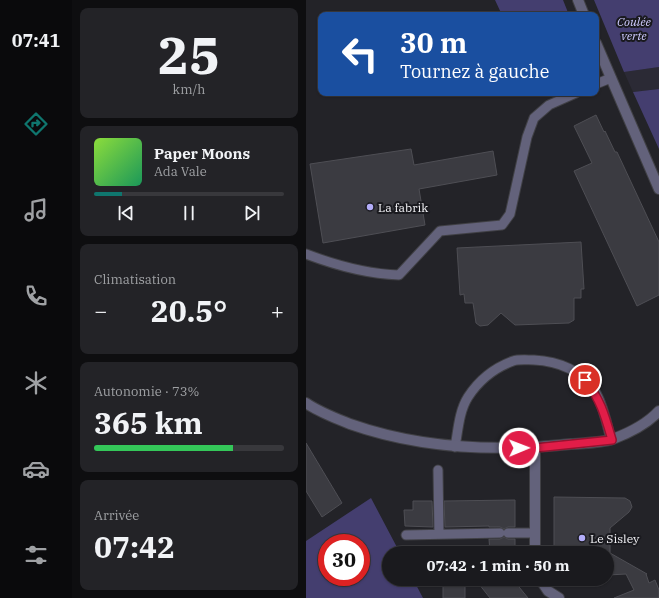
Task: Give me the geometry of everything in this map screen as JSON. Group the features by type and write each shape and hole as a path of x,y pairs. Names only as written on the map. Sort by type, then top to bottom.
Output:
{"street":[{"path":"578,0 583,12"},
{"path":"599,50 659,189"},
{"path":"306,403 337,419 382,434 419,442 455,447 535,448 612,440 645,423 659,411"},
{"path":"535,448 535,546"},
{"path":"545,586 548,591 559,598"}],"lane":[{"path":"599,83 611,78"},
{"path":"306,254 336,265 389,275 399,275 440,231 502,225 510,214 527,137 534,118 549,105 569,96"},
{"path":"455,447 462,410 467,398 477,385 493,371 502,366 515,361 527,360 545,361 558,364 571,370 585,380 596,393 604,412 612,440"},
{"path":"438,470 439,534"},
{"path":"406,535 535,533"}],"shaded area":[{"path":"659,67 659,89 633,92 624,72"}],"green space":[{"path":"495,0 563,0 568,12 501,12"},
{"name":"Coulée verte","path":"594,0 659,0 659,67 624,72"},
{"path":"659,89 659,149 633,92"},
{"path":"371,498 396,546 382,546 382,586 417,586 423,598 306,598 306,541"}],"building":[{"path":"596,115 615,152 617,152 659,242 659,295 637,306 574,171 592,163 574,126"},
{"name":"La fabrik","path":"411,149 414,165 493,151 497,175 419,189 425,225 323,243 310,164"},
{"path":"581,242 584,289 581,289 581,298 574,298 574,320 569,323 515,325 501,313 488,325 480,326 476,323 473,303 465,303 464,294 460,295 457,248"},
{"path":"306,443 342,503 322,517 306,491"},
{"name":"Le Sisley","path":"554,497 625,498 630,501 632,507 629,512 610,528 610,546 554,546"},
{"path":"515,500 515,527 508,527 504,529 489,526 445,527 444,501"},
{"path":"413,501 432,501 433,527 405,526 404,510 413,510"},
{"path":"504,537 508,539 515,539 515,546 490,546 489,539 500,539"},
{"name":"Le Sisley","path":"614,555 647,574 649,583 655,580 659,590 659,598 614,598 634,590 626,574 614,575"},
{"path":"443,586 465,586 465,598 443,598"},
{"path":"481,586 518,586 528,598 490,598"}],"place":[{"name":"La fabrik","path":"370,207"},
{"name":"Le Sisley","path":"582,538"}],"route":[{"path":"519,448 535,448 612,440 604,412 596,393 585,380"}]}
